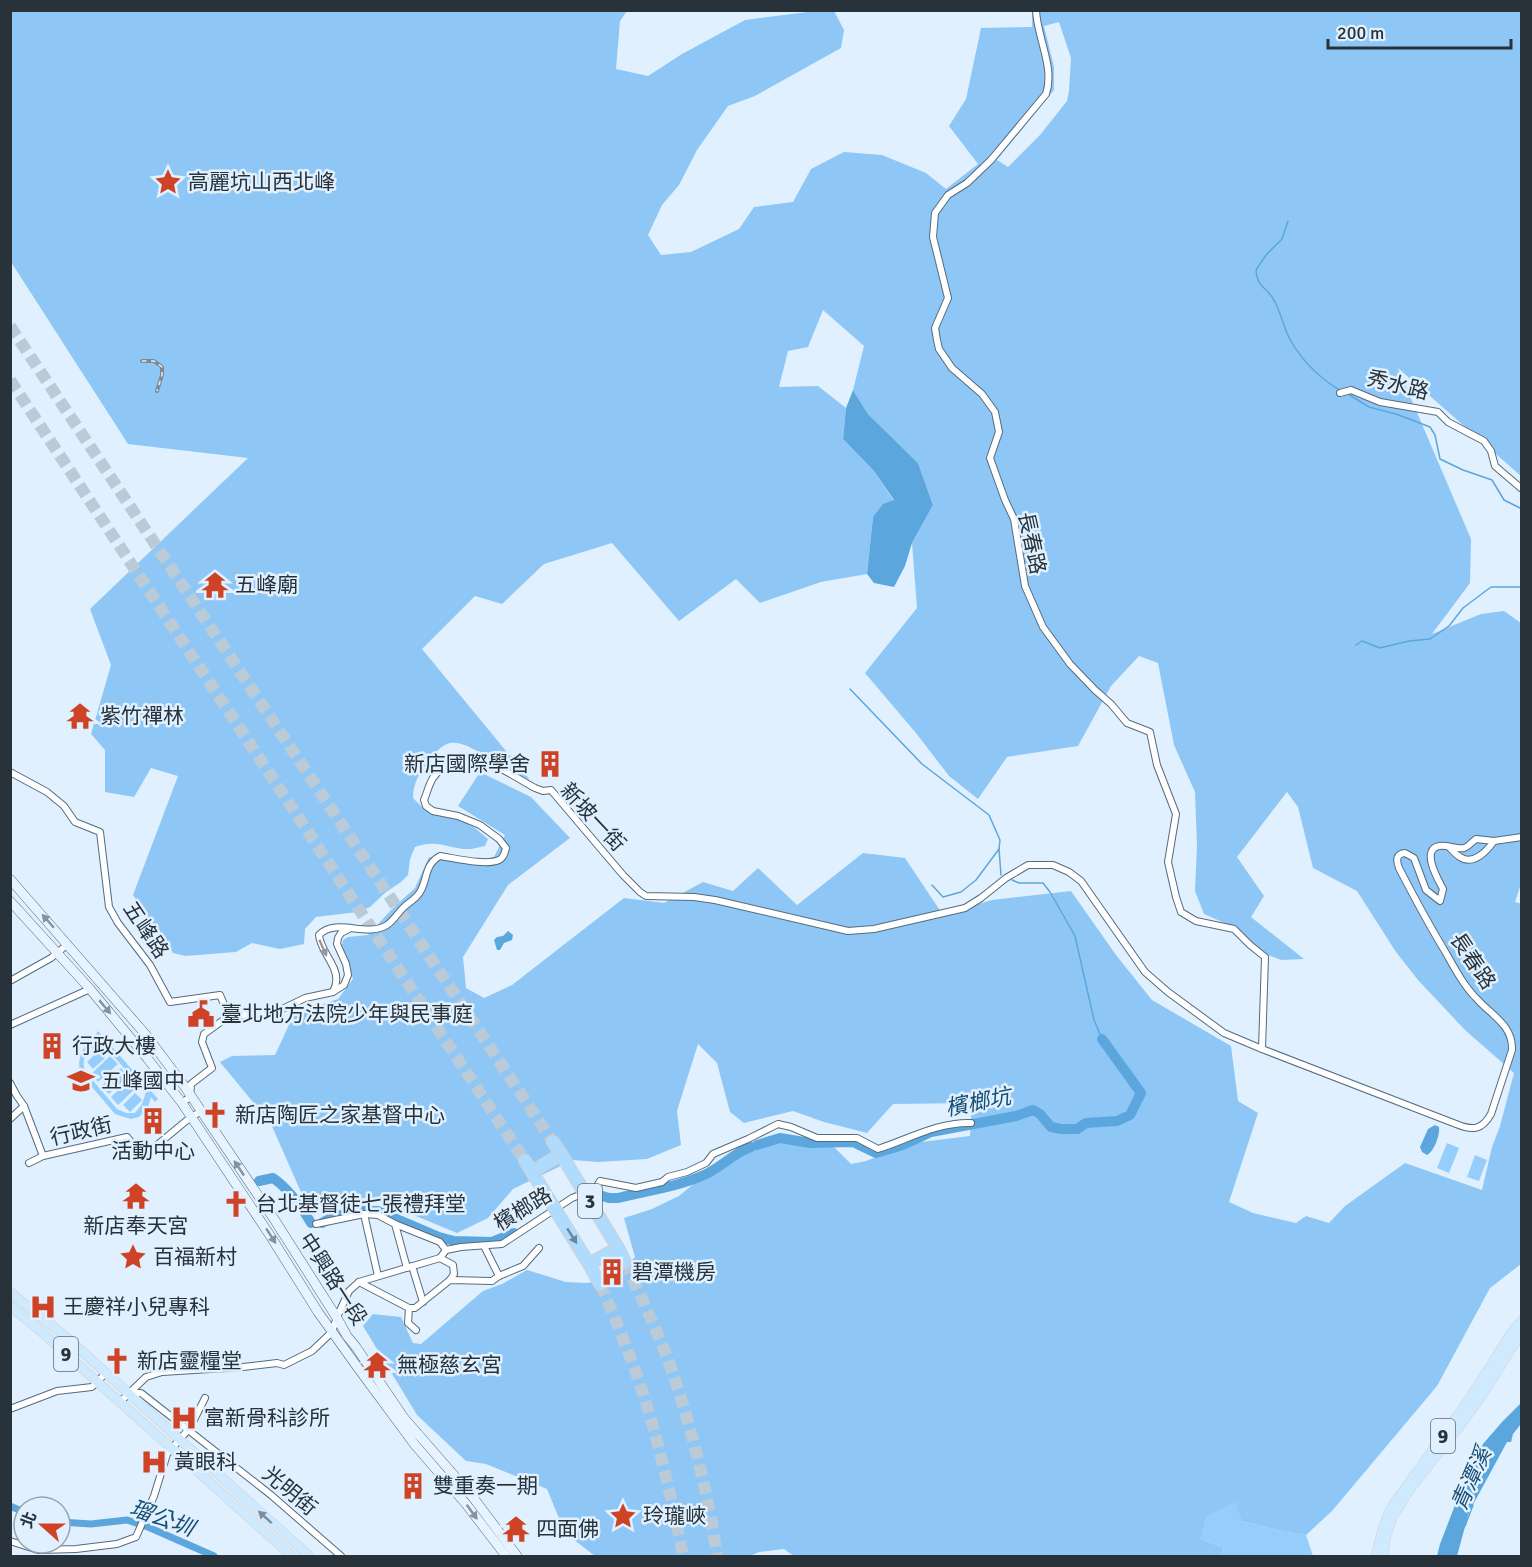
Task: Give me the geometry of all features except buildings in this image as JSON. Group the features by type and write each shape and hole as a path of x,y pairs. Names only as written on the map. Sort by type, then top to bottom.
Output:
{"highway":[{"name":"3","path":"553,1142 625,1262"},
{"path":"532,1172 561,1154"},
{"name":"3","path":"525,1161 600,1284"},
{"path":"589,1264 618,1248"}],"main road":[{"name":"9","path":"10,1292 106,1372 134,1400 309,1557"},
{"name":"9","path":"10,1306 292,1557"},
{"name":"9","path":"1376,1557 1387,1514 1468,1401 1521,1320"},
{"name":"9","path":"1383,1557 1386,1537 1394,1516 1410,1490 1480,1398 1521,1332"}],"street":[{"name":"長春路","path":"1036,10 1039,33 1047,60 1046,94 992,159 967,183 948,195 934,213 933,237 948,298 935,328 939,350 952,368 982,394 995,412 999,432 990,458 1014,519 1025,586 1043,627 1070,664 1128,723 1150,732 1157,765 1176,814 1168,862 1181,912 1196,921 1234,929 1264,957 1262,1049"},
{"name":"秀水路","path":"1340,393 1351,390 1380,402 1438,412 1448,422 1484,441 1491,451 1495,466 1521,489"},
{"name":"新坡一街","path":"333,992 337,981 319,942 319,935 324,930 332,928 373,930 386,926 415,899 421,891 433,860 440,856 490,862 499,860 503,856 506,848 499,839 480,825 458,816 433,811 426,806 424,800 432,779 449,761 458,757 482,759 535,788 543,791 551,790 623,875 646,896 715,900 848,932 874,929 965,908 1006,878"},
{"name":"五峰路","path":"10,772 47,792 64,806 75,822 100,832 109,907 118,923 150,964 170,1002 220,995 229,1016"},
{"path":"1448,846 1464,848 1476,839 1494,841 1521,837"},
{"path":"1448,846 1462,859 1472,860 1487,850 1494,841"},
{"name":"長春路","path":"1006,878 1028,865 1053,865 1069,872 1081,881 1145,972 1224,1033 1463,1127 1472,1128 1480,1127 1491,1114 1512,1050 1512,1040 1508,1030 1476,999 1463,980 1428,923 1397,861 1398,856 1405,853 1414,858 1426,890 1440,901 1443,889 1431,865 1432,853 1434,848 1448,846"},
{"name":"中興路一段","path":"10,879 146,1035 185,1087 347,1336 404,1418 472,1496 516,1556"},
{"name":"中興路一段","path":"10,901 90,989 182,1103 332,1332 373,1390 506,1557"},
{"path":"182,1103 190,1096 191,1084 212,1068 202,1042 204,1034 229,1016 274,1013 305,998 333,992 344,985 348,975 337,944 341,933 350,929"},
{"path":"10,981 68,944"},
{"path":"10,1025 90,989"},
{"path":"10,1083 24,1106 43,1156"},
{"path":"10,1119 24,1106"},
{"path":"192,1117 201,1111"},
{"name":"行政街","path":"29,1163 43,1156 127,1137 141,1154 151,1150 192,1117"},
{"name":"檳榔路","path":"446,1250 502,1244 572,1198 595,1189 600,1180 636,1188 662,1182 668,1177 687,1172 706,1163 713,1154 778,1124 791,1126 817,1138 858,1138 878,1149 940,1126 971,1123"},
{"path":"363,1214 378,1276"},
{"path":"120,1402 146,1377 162,1372 277,1363 284,1365 312,1351 332,1332 349,1291 359,1282 440,1258 446,1250 440,1242 378,1215 363,1214 316,1224"},
{"path":"395,1224 423,1302"},
{"path":"484,1246 499,1276"},
{"path":"450,1280 492,1281 523,1266 539,1248"},
{"path":"359,1282 409,1308 415,1308 450,1280 454,1274 453,1265 440,1258"},
{"path":"409,1308 408,1323 416,1330"},
{"path":"10,1409 57,1391 92,1386 106,1372"},
{"name":"光明街","path":"129,1393 141,1393 271,1496 341,1557"},
{"path":"194,1420 205,1398"},
{"path":"10,1541 38,1550 75,1550 117,1544 136,1537 155,1493 167,1454 188,1430"}],"shaded area":[{"path":"11,11 627,11 620,21 616,69 648,76 682,54 745,20 816,11 834,11 844,30 841,48 755,96 728,106 697,150 679,185 662,205 648,235 661,255 691,252 739,229 754,207 793,202 811,169 844,152 882,155 926,173 946,189 978,164 949,126 966,99 981,28 1032,27 1032,11 1521,11 1521,476 1398,368 1471,539 1470,583 1432,634 1481,614 1504,611 1521,623 1522,881 1515,902 1522,904 1521,1264 1490,1288 1437,1386 1332,1511 1306,1535 1241,1521 1236,1502 1207,1516 1201,1539 1224,1548 1221,1556 794,1556 784,1549 759,1552 750,1556 595,1556 565,1533 547,1489 486,1464 466,1461 417,1415 363,1326 373,1314 401,1317 413,1343 421,1344 483,1291 502,1284 527,1270 566,1282 586,1283 613,1280 635,1257 624,1218 652,1209 679,1196 707,1173 764,1138 832,1145 851,1164 866,1161 913,1143 970,1136 972,1103 893,1104 867,1133 793,1111 744,1123 730,1112 717,1063 698,1044 677,1111 681,1145 647,1159 598,1162 573,1160 513,1189 488,1218 457,1233 370,1197 308,1208 271,1124 220,1062 232,1056 275,1055 294,1014 338,999 353,979 342,945 343,940 348,937 368,935 415,888 429,857 474,863 494,857 505,835 458,806 480,772 531,797 570,838 508,885 463,957 466,988 484,998 512,985 624,898 664,903 703,882 733,891 758,868 797,905 863,853 905,858 943,915 992,900 1071,891 1116,955 1152,1000 1231,1046 1238,1101 1258,1113 1229,1202 1253,1213 1296,1223 1306,1216 1329,1223 1345,1206 1405,1163 1482,1190 1514,1073 1465,1030 1418,980 1396,952 1357,891 1313,868 1298,807 1287,792 1237,857 1264,896 1251,917 1304,959 1281,960 1260,952 1236,928 1204,914 1195,891 1197,846 1195,792 1174,745 1158,663 1139,656 1111,686 1078,746 1007,757 978,799 949,776 865,673 917,608 912,543 933,505 918,463 868,414 853,390 864,346 823,310 808,347 788,351 779,387 818,386 846,408 843,439 874,471 894,501 873,517 867,574 821,582 760,603 736,579 679,621 612,543 544,564 502,604 475,596 422,649 530,780 468,746 450,743 438,750 423,770 416,782 413,798 423,808 452,816 475,828 488,839 485,846 471,849 437,844 415,847 410,859 408,875 401,882 370,907 358,912 316,917 305,929 304,944 280,949 252,943 236,952 185,956 173,953 133,895 178,776 151,768 134,797 105,792 105,750 91,734 111,665 90,609 248,458 128,444 11,262","holes":["1059,22 1071,58 1067,101 1040,135 1008,167 997,160 1054,90 1054,67 1044,26"]},
{"path":"98,1031 158,1099 155,1102 151,1097 148,1107 139,1117 131,1119 115,1114 81,1074 79,1062 81,1054 87,1043 100,1040 96,1034","holes":["95,1046 104,1046 146,1092 142,1104 135,1113 126,1113 117,1109 85,1071 84,1062 88,1051"]},
{"path":"98,1051 105,1058 93,1069 87,1062"},
{"path":"110,1056 118,1064 98,1082 91,1074"},
{"path":"121,1068 128,1076 109,1094 101,1086"},
{"path":"130,1079 137,1087 118,1105 111,1097"},
{"path":"135,1093 142,1100 130,1112 123,1105"},
{"path":"1447,1143 1459,1148 1449,1173 1437,1168"},
{"path":"1475,1155 1487,1160 1479,1181 1467,1177"},
{"path":"1237,1501 1241,1521 1306,1535 1313,1556 1221,1556 1224,1548 1201,1539 1207,1515"}],"water":[{"path":"853,390 868,414 918,463 933,505 912,543 905,566 894,587 874,583 867,574 873,517 883,504 894,500 874,471 843,439 846,408"},
{"path":"508,931 513,935 512,940 504,943 500,950 497,950 494,940"},
{"path":"1435,1125 1439,1127 1437,1139 1427,1155 1420,1147 1428,1129"},
{"path":"1521,1403 1521,1424 1513,1434 1511,1442 1507,1442 1469,1512 1457,1556 1437,1556 1462,1487 1483,1444"}],"waterway":[{"path":"1288,221 1282,239 1266,255 1256,270 1258,280 1275,302 1288,336 1301,356 1326,381 1341,391"},
{"path":"1348,394 1369,407 1430,427 1435,435 1440,459 1492,480 1504,500 1522,509"},
{"path":"1356,645 1362,641 1380,648 1430,639 1449,626 1463,608 1491,587 1522,587"},
{"name":"檳榔坑","path":"850,689 922,764 989,815 1000,840 1001,875"},
{"path":"932,885 943,897 961,892 976,880 999,849"},
{"name":"檳榔坑","path":"1012,880 1019,883 1043,883 1075,936 1094,1020 1102,1039"},
{"name":"檳榔坑","path":"757,1145 780,1138 810,1143 853,1142 876,1153 903,1145 931,1132 1016,1116 1033,1110 1040,1114 1051,1127 1061,1129 1077,1129 1086,1123 1117,1121 1130,1115 1141,1093 1102,1039"},
{"name":"檳榔坑","path":"599,1195 618,1198 683,1183 710,1172 751,1147"},
{"name":"檳榔坑","path":"259,1181 273,1178 279,1182 294,1198 311,1223"},
{"name":"檳榔坑","path":"322,1223 353,1211 378,1211 454,1241 492,1242 514,1233"},
{"name":"青潭溪","path":"1465,1526 1473,1505"},
{"name":"瑠公圳","path":"72,1523 91,1524 127,1520 214,1556"}],"tunnel":[{"path":"10,326 553,1142"},
{"path":"10,380 525,1161"},
{"path":"625,1262 661,1341 679,1391 704,1485 717,1556"},
{"path":"600,1284 627,1348 648,1408 665,1471 683,1556"}],"railway":[{"path":"142,361 154,361 162,367 157,391"}],"place":[{"name":"高麗坑山西北峰","path":"168,182"},
{"name":"五峰廟","path":"215,585"},
{"name":"紫竹禪林","path":"80,716"},
{"name":"新店國際學舍","path":"550,764"},
{"name":"臺北地方法院少年與民事庭","path":"201,1014"},
{"name":"行政大樓","path":"52,1046"},
{"name":"五峰國中","path":"81,1081"},
{"name":"新店陶匠之家基督中心","path":"215,1115"},
{"name":"活動中心","path":"153,1121"},
{"name":"新店奉天宮","path":"136,1196"},
{"name":"台北基督徒七張禮拜堂","path":"236,1204"},
{"name":"百福新村","path":"133,1257"},
{"name":"碧潭機房","path":"612,1272"},
{"name":"王慶祥小兒專科","path":"43,1307"},
{"name":"新店靈糧堂","path":"117,1361"},
{"name":"無極慈玄宮","path":"377,1365"},
{"name":"富新骨科診所","path":"184,1418"},
{"name":"黃眼科","path":"154,1462"},
{"name":"雙重奏一期","path":"413,1486"},
{"name":"玲瓏峽","path":"623,1516"},
{"name":"四面佛","path":"516,1529"}]}
